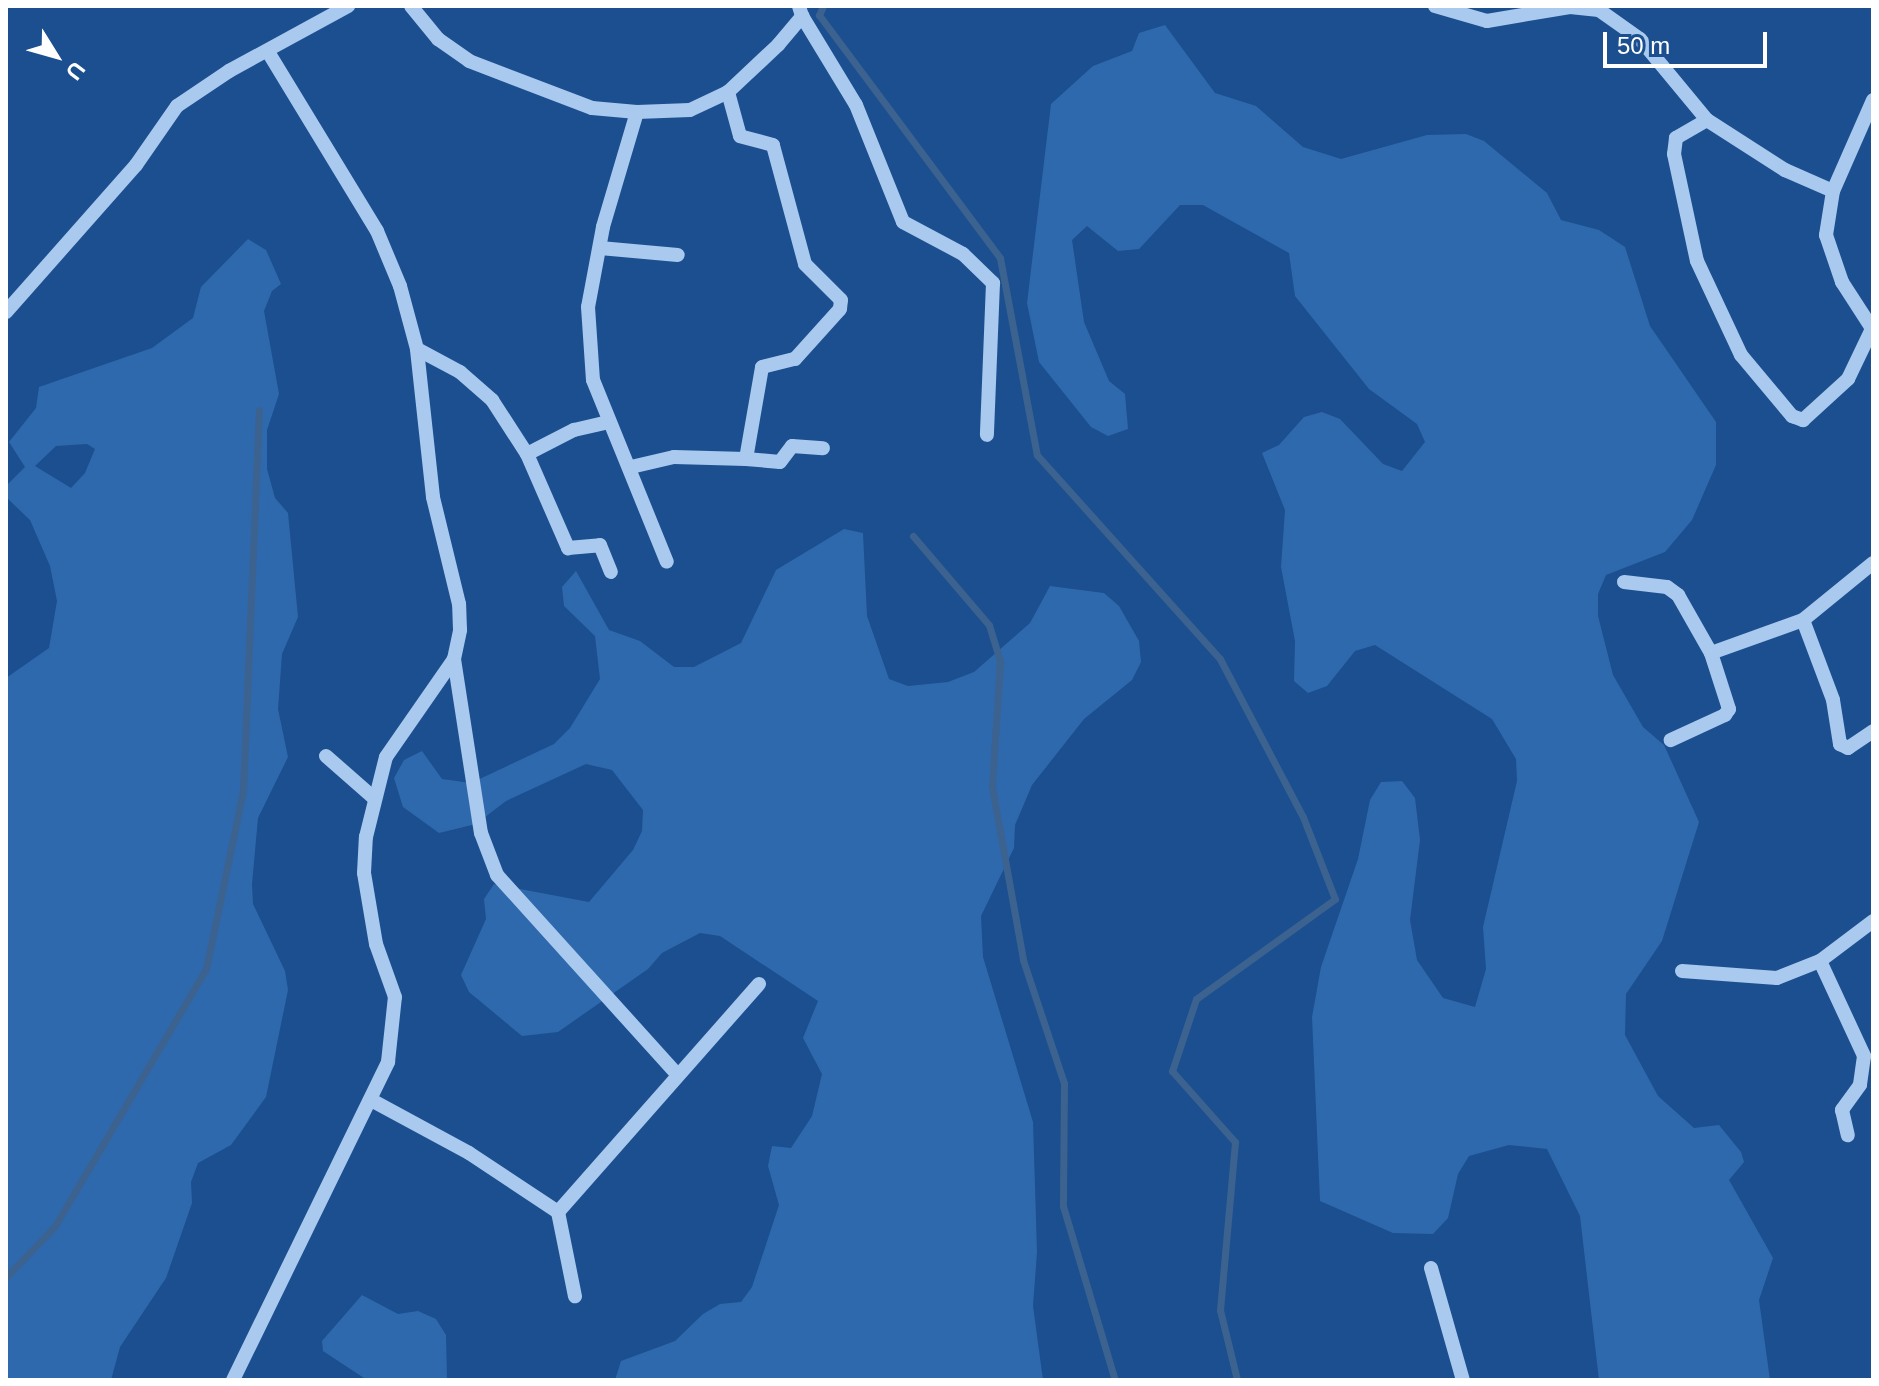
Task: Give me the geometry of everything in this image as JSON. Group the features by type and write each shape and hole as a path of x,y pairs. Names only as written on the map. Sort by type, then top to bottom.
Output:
{"street":[{"path":"6,312 136,165 177,106 348,6"},
{"path":"411,6 438,39 469,61 592,108 637,112 690,110 728,92 800,11 856,105 903,222 963,254 993,283 987,435"},
{"path":"1435,6 1487,21 1570,7 1599,10 1640,39 1707,120 1785,170 1833,191"},
{"path":"268,52 377,231 400,286 417,349 433,497 459,604 454,659 481,833 497,875 678,1075"},
{"path":"728,92 740,136 773,145 805,264 841,300 840,309 795,359 762,367 746,459"},
{"path":"1707,120 1676,138 1674,154 1697,261 1741,355 1792,416 1803,420 1848,379 1873,330 1829,255 1826,235 1833,191 1873,100"},
{"path":"637,112 600,248 588,307 593,380 608,422 631,467 667,562"},
{"path":"600,248 678,255"},
{"path":"417,349 460,372 492,400 527,454 568,548 600,545 611,572"},
{"path":"527,454 574,430 608,422"},
{"path":"631,467 674,457 780,462 792,446 823,448"},
{"path":"1711,653 1803,620 1873,563"},
{"path":"1624,582 1673,590 1711,653 1728,711 1671,740"},
{"path":"1803,620 1833,700 1840,744 1848,748 1873,731"},
{"path":"233,1380 373,1101 396,1026 395,997 376,944 364,873 374,798 386,757 454,659"},
{"path":"326,756 374,798"},
{"path":"1682,971 1766,979 1820,961 1873,921"},
{"path":"1820,961 1864,1056 1860,1085 1842,1110 1848,1135"},
{"path":"558,1212 759,984"},
{"path":"373,1101 469,1153 558,1212 575,1296"},
{"path":"1431,1268 1463,1380"}],"shaded area":[{"path":"1165,25 1215,93 1256,106 1303,147 1341,159 1427,135 1466,134 1484,141 1547,193 1561,220 1599,230 1625,247 1650,326 1716,422 1716,465 1692,520 1665,552 1606,575 1598,594 1598,616 1613,675 1643,727 1664,745 1699,822 1662,941 1626,994 1625,1035 1658,1096 1694,1128 1719,1125 1741,1152 1744,1162 1729,1180 1773,1258 1759,1300 1770,1380 1599,1380 1580,1216 1547,1149 1509,1145 1469,1156 1458,1174 1448,1218 1433,1234 1393,1233 1320,1201 1312,1017 1321,967 1358,859 1370,800 1381,782 1402,781 1415,798 1420,840 1410,920 1417,960 1443,998 1475,1007 1486,969 1483,927 1517,781 1516,759 1492,719 1375,645 1355,651 1327,686 1308,693 1294,681 1295,641 1281,567 1285,510 1262,453 1279,445 1304,417 1322,412 1340,419 1383,464 1402,471 1425,442 1417,424 1369,389 1295,296 1289,253 1203,205 1180,205 1139,249 1118,251 1087,226 1072,240 1084,322 1109,381 1125,394 1128,429 1108,436 1091,427 1039,362 1027,303 1051,104 1093,66 1132,51 1139,33"},
{"path":"248,239 266,250 281,284 272,291 264,311 279,394 267,430 267,469 275,498 288,513 298,617 282,654 278,709 288,757 258,818 252,884 253,904 285,971 288,990 266,1097 231,1145 198,1163 191,1182 192,1203 166,1278 120,1347 111,1380 6,1380 6,678 49,648 57,601 50,566 30,520 7,498 6,486 25,467 9,442 36,408 39,387 152,348 193,318 201,287","holes":["87,444 95,449 85,473 71,488 35,466 56,446"]},
{"path":"844,529 863,533 867,616 889,679 908,686 948,682 974,672 1030,623 1050,586 1104,593 1119,606 1139,641 1141,662 1132,680 1084,719 1032,785 1015,825 1014,848 981,916 983,957 1033,1122 1037,1252 1033,1306 1043,1380 615,1380 621,1361 675,1341 703,1314 720,1304 741,1302 752,1287 779,1205 768,1166 772,1146 791,1148 812,1116 822,1074 803,1038 818,1001 720,936 700,933 662,953 648,969 558,1032 522,1036 469,992 461,975 486,919 484,899 494,884 589,902 633,850 642,831 643,810 612,770 586,764 506,801 476,824 439,833 403,807 394,778 404,760 422,751 442,779 471,783 554,744 570,728 600,679 595,636 564,606 562,587 576,571 609,630 640,641 674,667 694,667 741,643 776,570"},
{"path":"362,1295 398,1314 418,1311 436,1319 446,1335 447,1380 367,1380 323,1351 322,1341"}],"waterway":[{"path":"823,6 819,15 1000,258 1037,455 1220,659 1303,817 1335,899 1196,999 1172,1071 1235,1142 1220,1310 1237,1380"},
{"path":"6,1277 55,1226 206,969 243,790 259,410"},
{"path":"913,536 989,625 1000,662 992,787 1023,960 1064,1083 1063,1206 1115,1380"}]}
